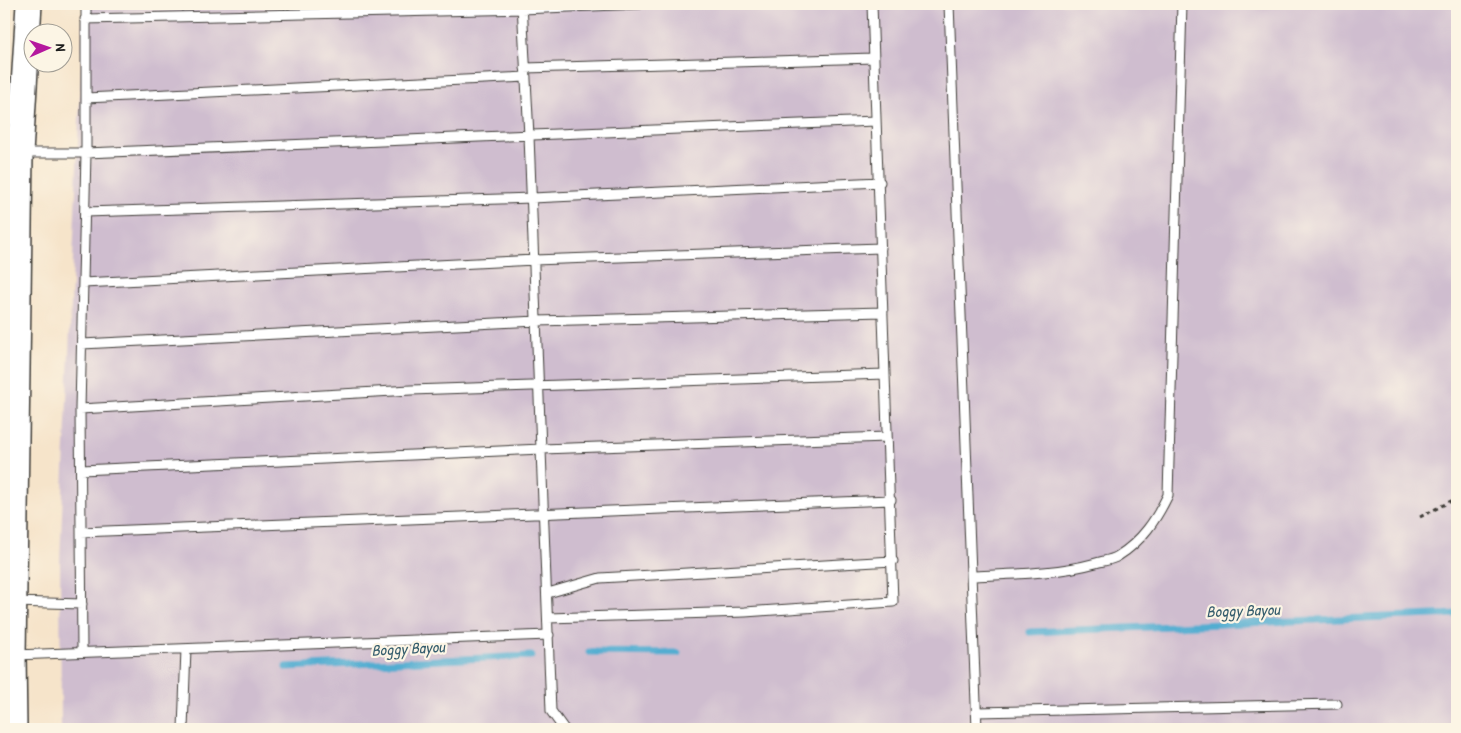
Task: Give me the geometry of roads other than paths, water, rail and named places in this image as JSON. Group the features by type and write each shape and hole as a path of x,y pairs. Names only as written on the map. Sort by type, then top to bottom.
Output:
{"main road":[{"path":"14,729 13,655 20,153 29,4"}],"lane":[{"path":"82,651 80,409 86,154 86,4"},
{"path":"85,19 640,4"},
{"path":"548,618 745,612 893,602 894,561 887,436 880,182 872,4"},
{"path":"949,4 977,729"},
{"path":"971,576 1078,568 1117,557 1144,534 1159,515 1168,495 1182,4"},
{"path":"522,6 532,198 551,711 564,729"},
{"path":"86,98 526,73 874,58"},
{"path":"20,153 86,154 876,121"},
{"path":"85,212 532,198 880,182"},
{"path":"83,283 534,260 881,248"},
{"path":"82,344 536,321 883,312"},
{"path":"80,409 411,390 885,374"},
{"path":"81,470 542,449 887,436"},
{"path":"81,532 544,512 891,500"},
{"path":"548,593 600,578 894,561"},
{"path":"14,602 82,604"},
{"path":"13,655 549,635"},
{"path":"183,729 186,649"},
{"path":"977,712 1337,704"}],"waterway":[{"name":"Boggy Bayou","path":"1030,632 1457,614"},
{"name":"Boggy Bayou","path":"589,652 678,653"},
{"name":"Boggy Bayou","path":"286,667 531,656"}]}
